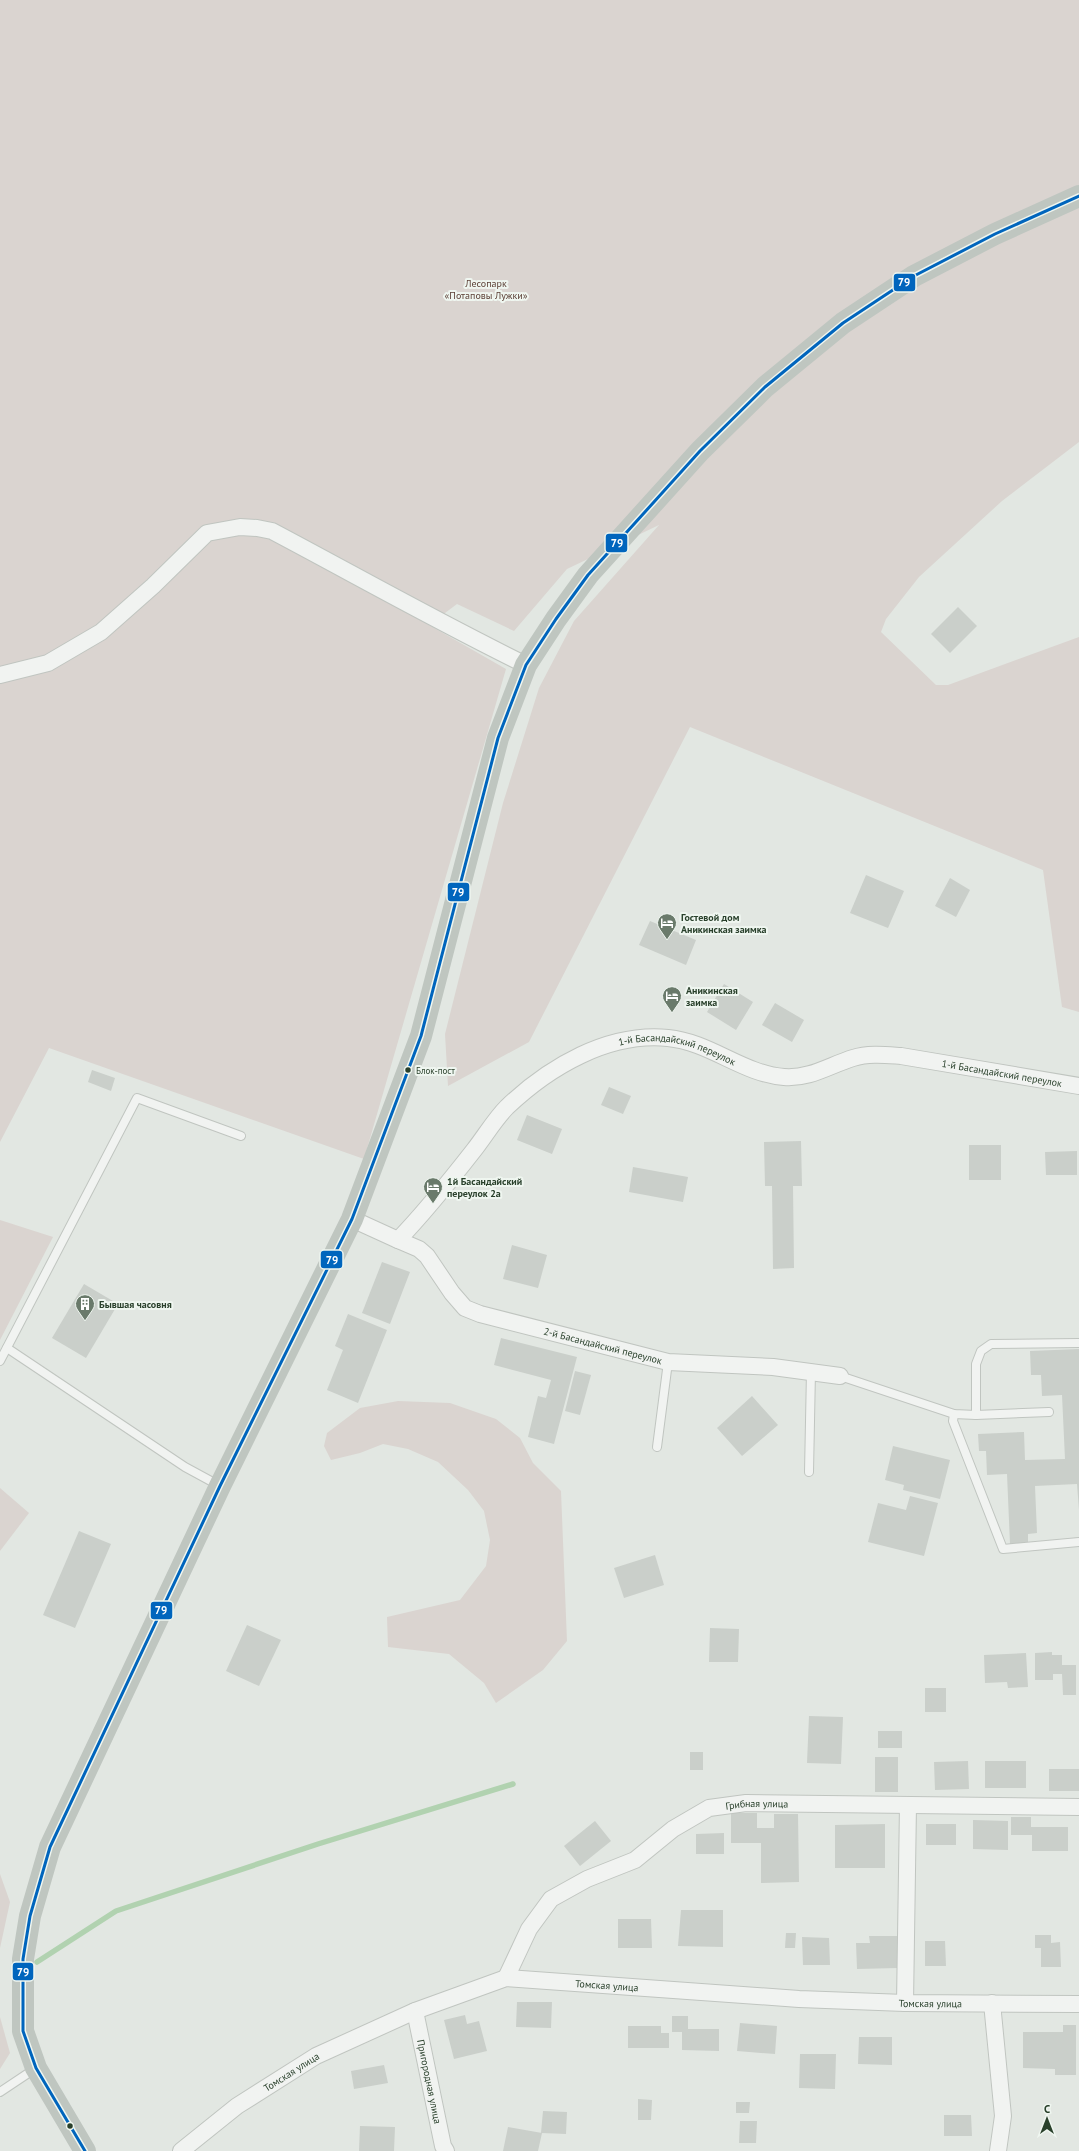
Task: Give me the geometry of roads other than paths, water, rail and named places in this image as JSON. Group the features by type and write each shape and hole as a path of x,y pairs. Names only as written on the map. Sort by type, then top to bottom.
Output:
{"street":[{"path":"85,2151 36,2068 23,2031 23,1959 30,1916 50,1848 220,1486 352,1219 421,1036 498,738 526,665 556,619 588,575 700,451 765,387 843,323 914,276 995,234 1079,196"},
{"path":"0,675 48,664 100,632 153,586 207,533 240,527 257,528 272,532 398,597 444,624 526,665"},
{"name":"1-й Басандайский переулок","path":"398,1240 429,1208 506,1108 536,1084 574,1058 619,1041 646,1036 670,1038 690,1042 765,1075 787,1078 808,1076 854,1058 874,1055 901,1056 1079,1086"},
{"path":"352,1219 398,1240"},
{"name":"2-й Басандайский переулок","path":"398,1240 419,1249 427,1256 452,1293 465,1308 475,1312 668,1362 811,1371 840,1376"},
{"name":"Грибная улица","path":"506,1978 529,1929 552,1899 587,1878 635,1860 673,1830 709,1808 746,1802 1079,1807"},
{"path":"905,2003 908,1805"},
{"name":"Томская улица","path":"181,2151 237,2106 316,2056 415,2011 506,1978 799,2000 905,2003 1079,2004"},
{"path":"992,2003 1003,2116 998,2151"},
{"name":"Пригородная улица","path":"415,2011 443,2146 446,2151"}],"lane":[{"path":"0,1361 137,1098 241,1136"},
{"path":"976,1415 976,1364 981,1351 991,1344 1079,1343"},
{"path":"7,1348 185,1467 220,1486"},
{"path":"658,1447 668,1362"},
{"path":"808,1472 811,1371"},
{"path":"840,1376 954,1414 976,1415 1049,1412"},
{"path":"954,1414 953,1421 1003,1549 1079,1542"},
{"path":"0,2092 36,2068"}],"waterway":[{"path":"37,1962 116,1911 318,1844 513,1784"}],"place":[{"name":"Гостевой дом Аникинская заимка","path":"667,940"},
{"name":"Аникинская заимка","path":"672,1013"},
{"name":"Блок-пост","path":"408,1070"},
{"name":"1й Басандайский переулок 2а","path":"433,1204"},
{"name":"Бывшая часовня","path":"85,1321"}],"park label":[{"name":"Лесопарк «Потаповы Лужки»","path":"486,288"}]}
